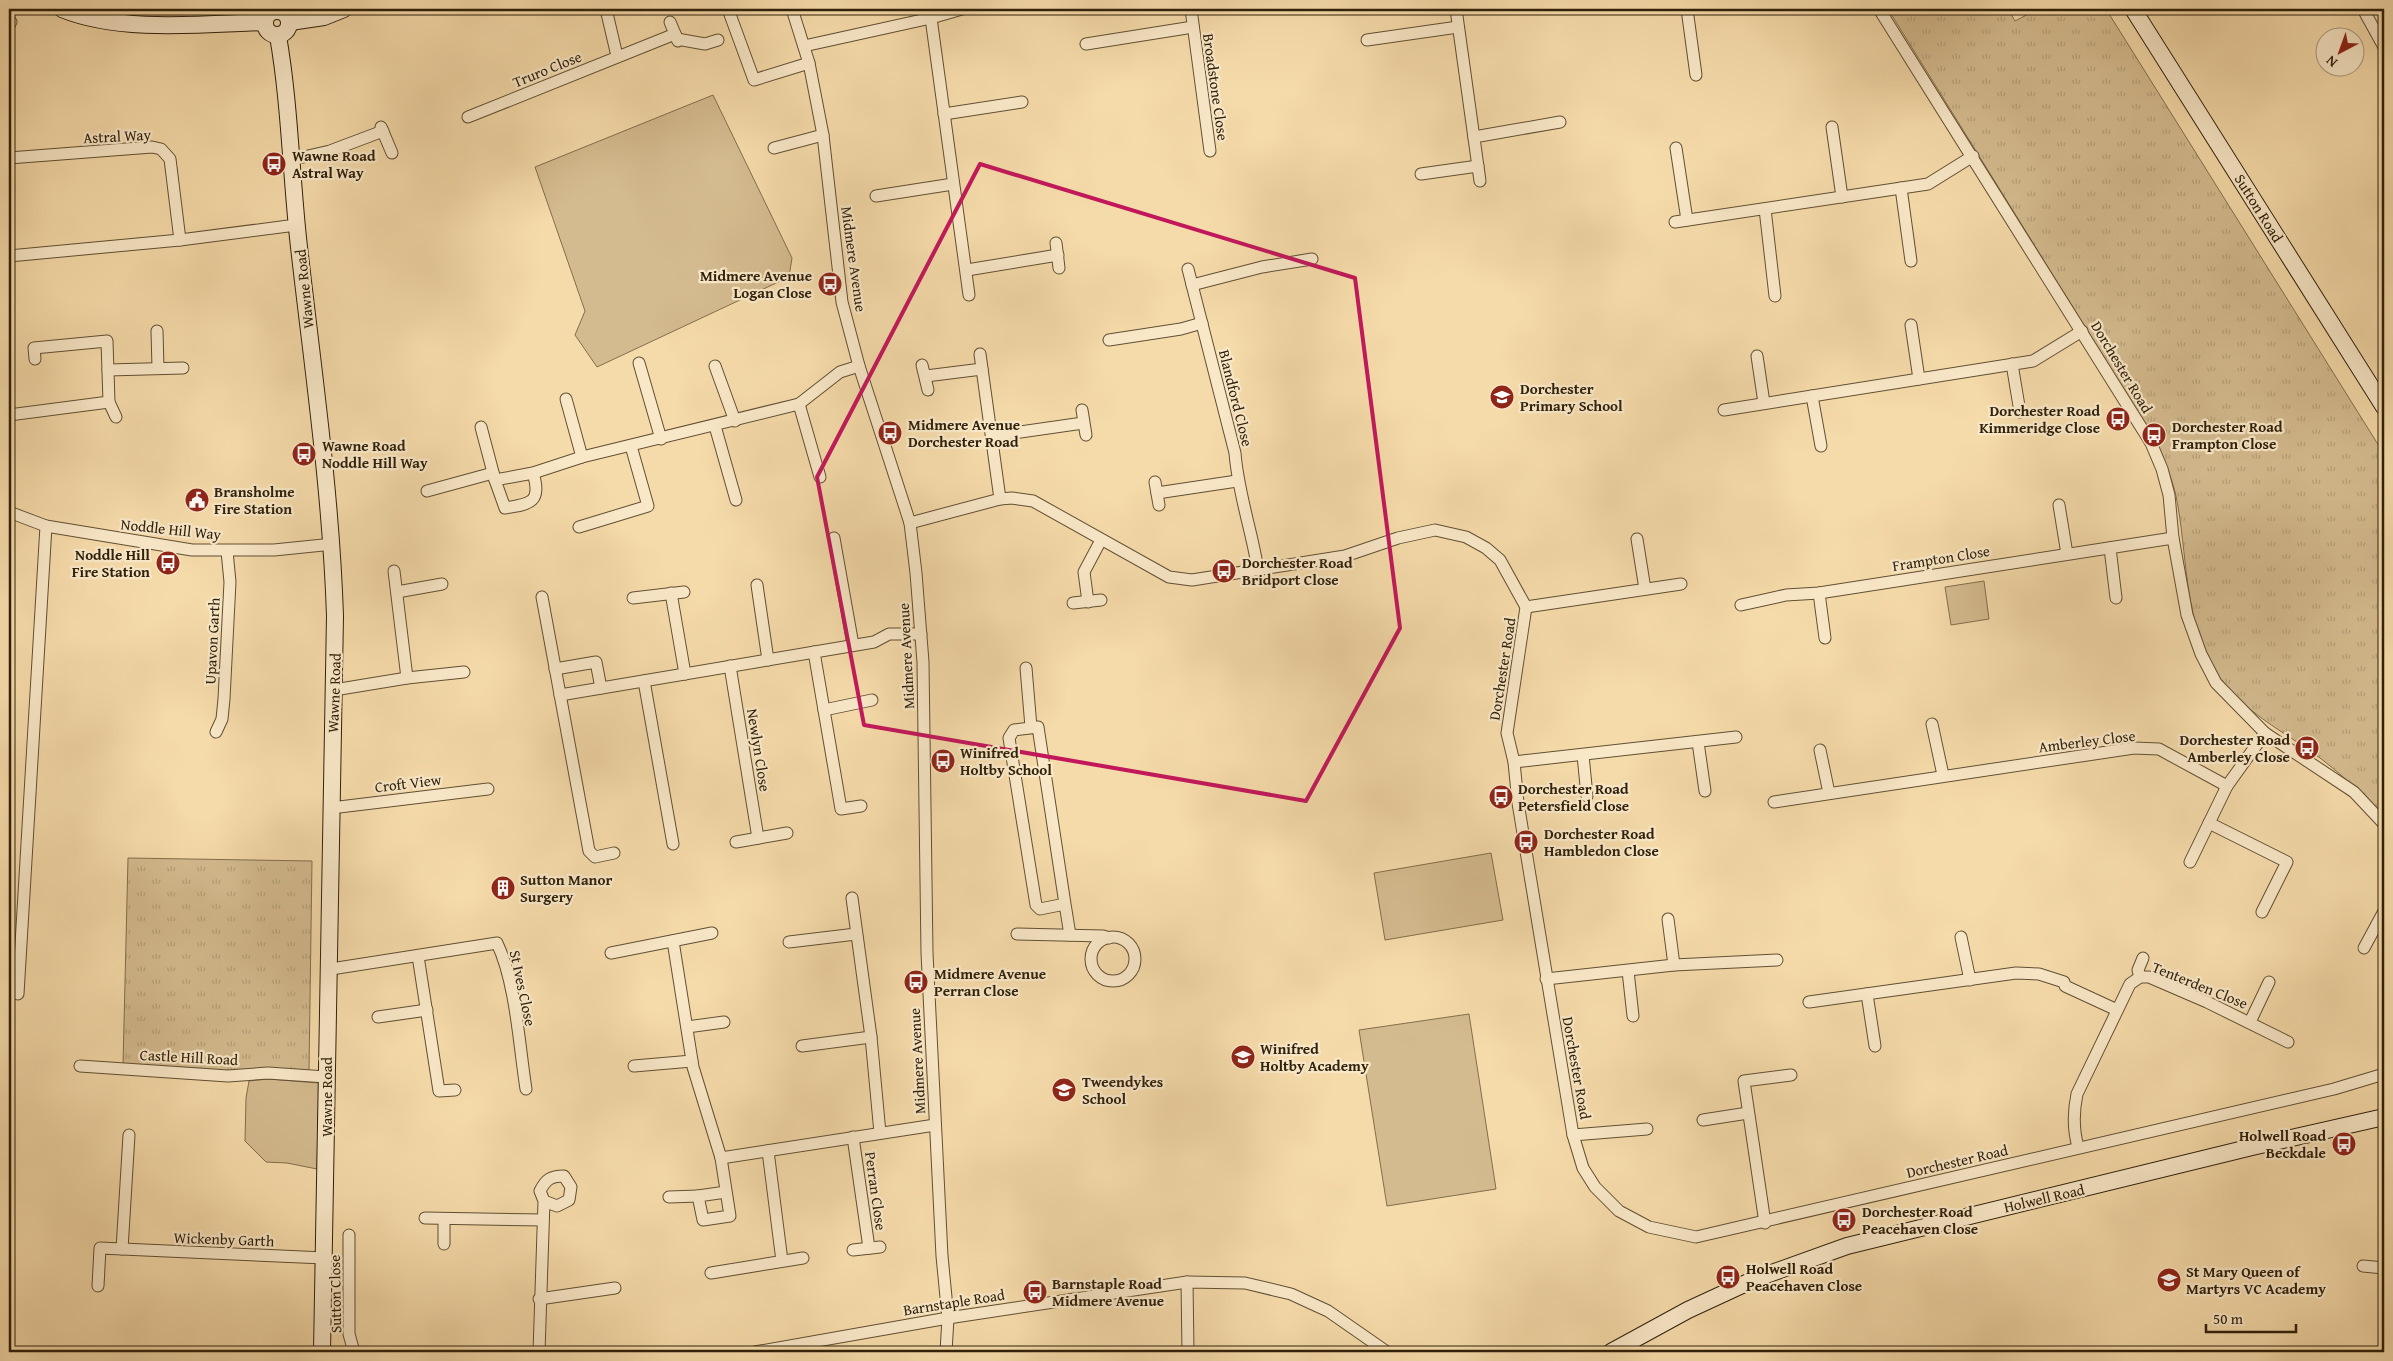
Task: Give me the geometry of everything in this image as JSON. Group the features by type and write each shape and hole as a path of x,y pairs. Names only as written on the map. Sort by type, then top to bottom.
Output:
{"street":[{"path":"62,9 92,19 111,22 188,25 283,12 290,22 288,30 278,36 267,30 272,14"},
{"path":"290,22 324,17 344,9"},
{"path":"606,9 617,56"},
{"path":"728,9 754,80 809,63"},
{"name":"Midmere Avenue","path":"792,9 809,63 823,135 842,302 859,366 910,523 921,634 925,721 927,952 942,1256 948,1318 946,1352"},
{"path":"804,46 931,18 962,9"},
{"name":"Broadstone Close","path":"1191,9 1210,150"},
{"path":"1456,9 1480,181"},
{"path":"1687,9 1696,76"},
{"name":"Dorchester Road","path":"1880,9 2151,443 2170,495 2173,538 2187,615 2201,654 2216,682 2265,733 2354,792 2384,824"},
{"name":"Sutton Road","path":"2133,9 2384,406"},
{"path":"2363,9 2384,47"},
{"path":"931,18 969,295"},
{"path":"670,22 677,40 705,44 718,40"},
{"name":"Broadstone Close","path":"1086,44 1193,26"},
{"path":"1367,40 1458,27"},
{"name":"Wawne Road","path":"278,36 283,64 296,224 333,544 335,616 331,808 331,969 328,992 326,1077 322,1352"},
{"name":"Truro Close","path":"468,117 485,104 617,56 677,40"},
{"path":"944,114 1022,102"},
{"path":"1474,137 1560,122"},
{"path":"1832,126 1842,197"},
{"path":"290,160 330,151 382,129 392,153"},
{"path":"774,148 823,135"},
{"name":"Astral Way","path":"9,158 152,147 161,149 170,158 180,240"},
{"path":"1676,148 1687,220"},
{"path":"1675,222 1928,184 1973,156"},
{"path":"1421,174 1478,166"},
{"path":"876,196 953,184"},
{"path":"1901,188 1911,262"},
{"path":"1765,209 1775,296"},
{"path":"9,256 180,240 296,224"},
{"path":"1056,243 1060,268"},
{"path":"967,270 1058,255"},
{"path":"1192,285 1262,267 1312,259"},
{"name":"Blandford Close","path":"1188,269 1235,453 1237,482 1255,549 1258,570"},
{"path":"1109,340 1180,329 1202,323"},
{"path":"1911,325 1919,379"},
{"path":"157,331 158,368"},
{"path":"1725,410 2032,361 2082,331"},
{"path":"35,359 34,348 107,341 109,402 116,417"},
{"path":"980,354 1000,499"},
{"path":"1757,356 1764,404"},
{"path":"639,363 661,440"},
{"path":"2012,364 2020,412"},
{"path":"922,365 928,390"},
{"path":"715,366 735,421"},
{"path":"427,491 494,476 533,473 582,458 661,440 799,404 840,372 859,366"},
{"path":"108,370 183,368"},
{"path":"926,376 982,369"},
{"path":"1812,396 1821,446"},
{"path":"566,399 582,458"},
{"path":"9,415 109,402"},
{"path":"799,404 820,477"},
{"path":"1082,410 1086,435"},
{"path":"992,436 1084,423"},
{"path":"715,426 736,500"},
{"path":"481,427 505,508 528,504 535,498 537,486 533,473"},
{"path":"579,527 648,506 631,446"},
{"path":"1159,505 1156,487 1237,482"},
{"name":"Dorchester Road","path":"910,523 1000,499 1012,498 1033,501 1169,577 1192,580 1345,556 1398,538 1435,530 1454,532 1470,538 1500,560 1526,608 1507,733 1514,762 1546,979 1573,1135 1583,1168 1595,1187 1619,1212 1649,1227 1696,1237 2334,1089 2384,1074"},
{"path":"2059,504 2067,554"},
{"name":"Noddle Hill Way","path":"9,512 46,526 192,550 274,550 333,544"},
{"path":"18,994 46,526"},
{"path":"834,538 853,645"},
{"name":"Frampton Close","path":"1741,605 1786,595 1819,592 2173,538"},
{"path":"1636,539 1645,589"},
{"path":"1088,602 1084,572 1101,540"},
{"path":"2110,548 2116,598"},
{"name":"Upavon Garth","path":"216,732 222,719 224,699 230,582 227,551"},
{"path":"394,571 407,678"},
{"path":"397,592 442,584"},
{"path":"1526,608 1681,584"},
{"path":"757,585 768,660"},
{"path":"633,598 684,592"},
{"path":"1819,592 1825,638"},
{"path":"671,593 685,674"},
{"path":"542,597 590,851 595,856 614,853"},
{"path":"1073,603 1101,600"},
{"path":"560,695 874,642 889,634 921,634"},
{"path":"814,652 841,809 861,806"},
{"path":"555,669 596,662 601,688"},
{"name":"Newlyn Close","path":"730,666 758,838"},
{"path":"1026,668 1031,727"},
{"path":"334,690 407,678 464,672"},
{"path":"644,681 673,844"},
{"path":"824,710 872,700"},
{"path":"1932,724 1942,775"},
{"path":"1065,904 1040,909 1036,905 1009,738 1014,730 1038,727 1070,935"},
{"path":"2190,862 2227,786 2265,733"},
{"path":"1514,762 1736,737"},
{"path":"1698,742 1705,791"},
{"name":"Amberley Close","path":"1774,802 1942,775 2134,748 2159,749 2227,786"},
{"path":"1820,750 1829,793"},
{"path":"1583,755 1587,796"},
{"name":"Croft View","path":"331,808 488,788"},
{"path":"2209,823 2287,862 2262,912"},
{"path":"736,842 787,833"},
{"name":"Perran Close","path":"852,898 871,1037 880,1133"},
{"path":"2364,948 2384,910"},
{"path":"1668,920 1674,965"},
{"path":"611,953 712,933"},
{"path":"789,942 856,934"},
{"path":"1017,934 1109,938"},
{"path":"1961,937 1970,980"},
{"path":"673,941 692,1061 721,1158 730,1216 703,1220 698,1196"},
{"name":"St Ives Close","path":"331,969 497,943 503,956 510,986 526,1089"},
{"path":"418,956 439,1091 455,1090"},
{"name":"Tenterden Close","path":"2140,977 2138,970 2142,958"},
{"path":"1546,979 1674,965 1778,960"},
{"path":"1628,971 1633,1016"},
{"path":"1809,1002 2016,973 2038,974 2064,982 2065,986 2117,1010"},
{"name":"Tenterden Close","path":"2078,1148 2074,1133 2073,1112 2077,1094 2130,984 2140,977 2149,977 2250,1022 2288,1042"},
{"name":"Tenterden Close","path":"2250,1022 2269,982"},
{"path":"1867,994 1875,1046"},
{"path":"378,1017 427,1010"},
{"path":"687,1027 724,1022"},
{"path":"802,1046 871,1037"},
{"path":"634,1066 692,1061"},
{"name":"Castle Hill Road","path":"80,1066 228,1076 268,1073 326,1077"},
{"path":"1765,1222 1744,1081 1791,1075"},
{"path":"1703,1120 1748,1113"},
{"name":"Holwell Road","path":"1611,1352 1688,1310 1755,1279 1847,1246 2252,1146 2384,1117"},
{"name":"Perran Close","path":"721,1158 935,1125"},
{"path":"1573,1135 1647,1128"},
{"path":"122,1249 129,1135"},
{"name":"Perran Close","path":"853,1137 874,1248 853,1250"},
{"path":"768,1151 782,1261"},
{"path":"669,1197 698,1196 726,1192"},
{"path":"539,1352 539,1299 544,1201"},
{"path":"425,1218 543,1220"},
{"path":"444,1219 444,1244"},
{"name":"Sutton Close","path":"349,1235 349,1334 354,1352"},
{"name":"Wickenby Garth","path":"98,1286 100,1248 324,1258"},
{"path":"711,1273 803,1258"},
{"path":"2363,1266 2384,1268"},
{"path":"1187,1282 1188,1352"},
{"name":"Barnstaple Road","path":"756,1352 948,1318 1187,1282 1245,1283 1291,1294 1328,1311 1361,1332 1384,1351"},
{"path":"539,1299 615,1288"},
{"name":"Holwell Road","path":"1638,1352 1657,1327"}],"highlighted area":[{"path":"980,164 1355,278 1400,628 1306,801 864,725 817,477"}],"green space":[{"path":"94,9 258,9 253,14 244,16 168,18 131,16"},
{"path":"1888,9 2008,9 2015,21 2038,9 2106,9 2384,454 2384,819 2332,767 2246,706 2234,695 2214,669 2204,649 2197,628 2188,585 2176,496 2157,443"},
{"path":"713,95 792,258 789,277 597,367 575,335 585,311 535,167"},
{"path":"1984,581 1989,619 1951,625 1945,587"},
{"path":"1491,853 1503,920 1385,940 1374,873"},
{"path":"128,858 312,861 309,1071 229,1072 123,1065"},
{"path":"1469,1014 1496,1189 1387,1206 1359,1030"},
{"path":"268,1079 319,1083 317,1169 287,1163 266,1162 245,1141 246,1098 249,1081"}],"place":[{"name":"Wawne Road Astral Way","path":"274,164"},
{"name":"Midmere Avenue Logan Close","path":"830,284"},
{"name":"Dorchester Primary School","path":"1502,397"},
{"name":"Dorchester Road Kimmeridge Close","path":"2118,419"},
{"name":"Midmere Avenue Dorchester Road","path":"890,433"},
{"name":"Dorchester Road Frampton Close","path":"2154,435"},
{"name":"Wawne Road Noddle Hill Way","path":"304,454"},
{"name":"Bransholme Fire Station","path":"197,500"},
{"name":"Noddle Hill Fire Station","path":"168,563"},
{"name":"Dorchester Road Bridport Close","path":"1224,571"},
{"name":"Dorchester Road Amberley Close","path":"2307,748"},
{"name":"Winifred Holtby School","path":"943,761"},
{"name":"Dorchester Road Petersfield Close","path":"1501,797"},
{"name":"Dorchester Road Hambledon Close","path":"1526,842"},
{"name":"Sutton Manor Surgery","path":"503,888"},
{"name":"Midmere Avenue Perran Close","path":"916,982"},
{"name":"Winifred Holtby Academy","path":"1243,1057"},
{"name":"Tweendykes School","path":"1064,1090"},
{"name":"Holwell Road Beckdale","path":"2344,1144"},
{"name":"Dorchester Road Peacehaven Close","path":"1844,1220"},
{"name":"Holwell Road Peacehaven Close","path":"1728,1277"},
{"name":"St Mary Queen of Martyrs VC Academy","path":"2169,1280"},
{"name":"Barnstaple Road Midmere Avenue","path":"1035,1292"}]}
